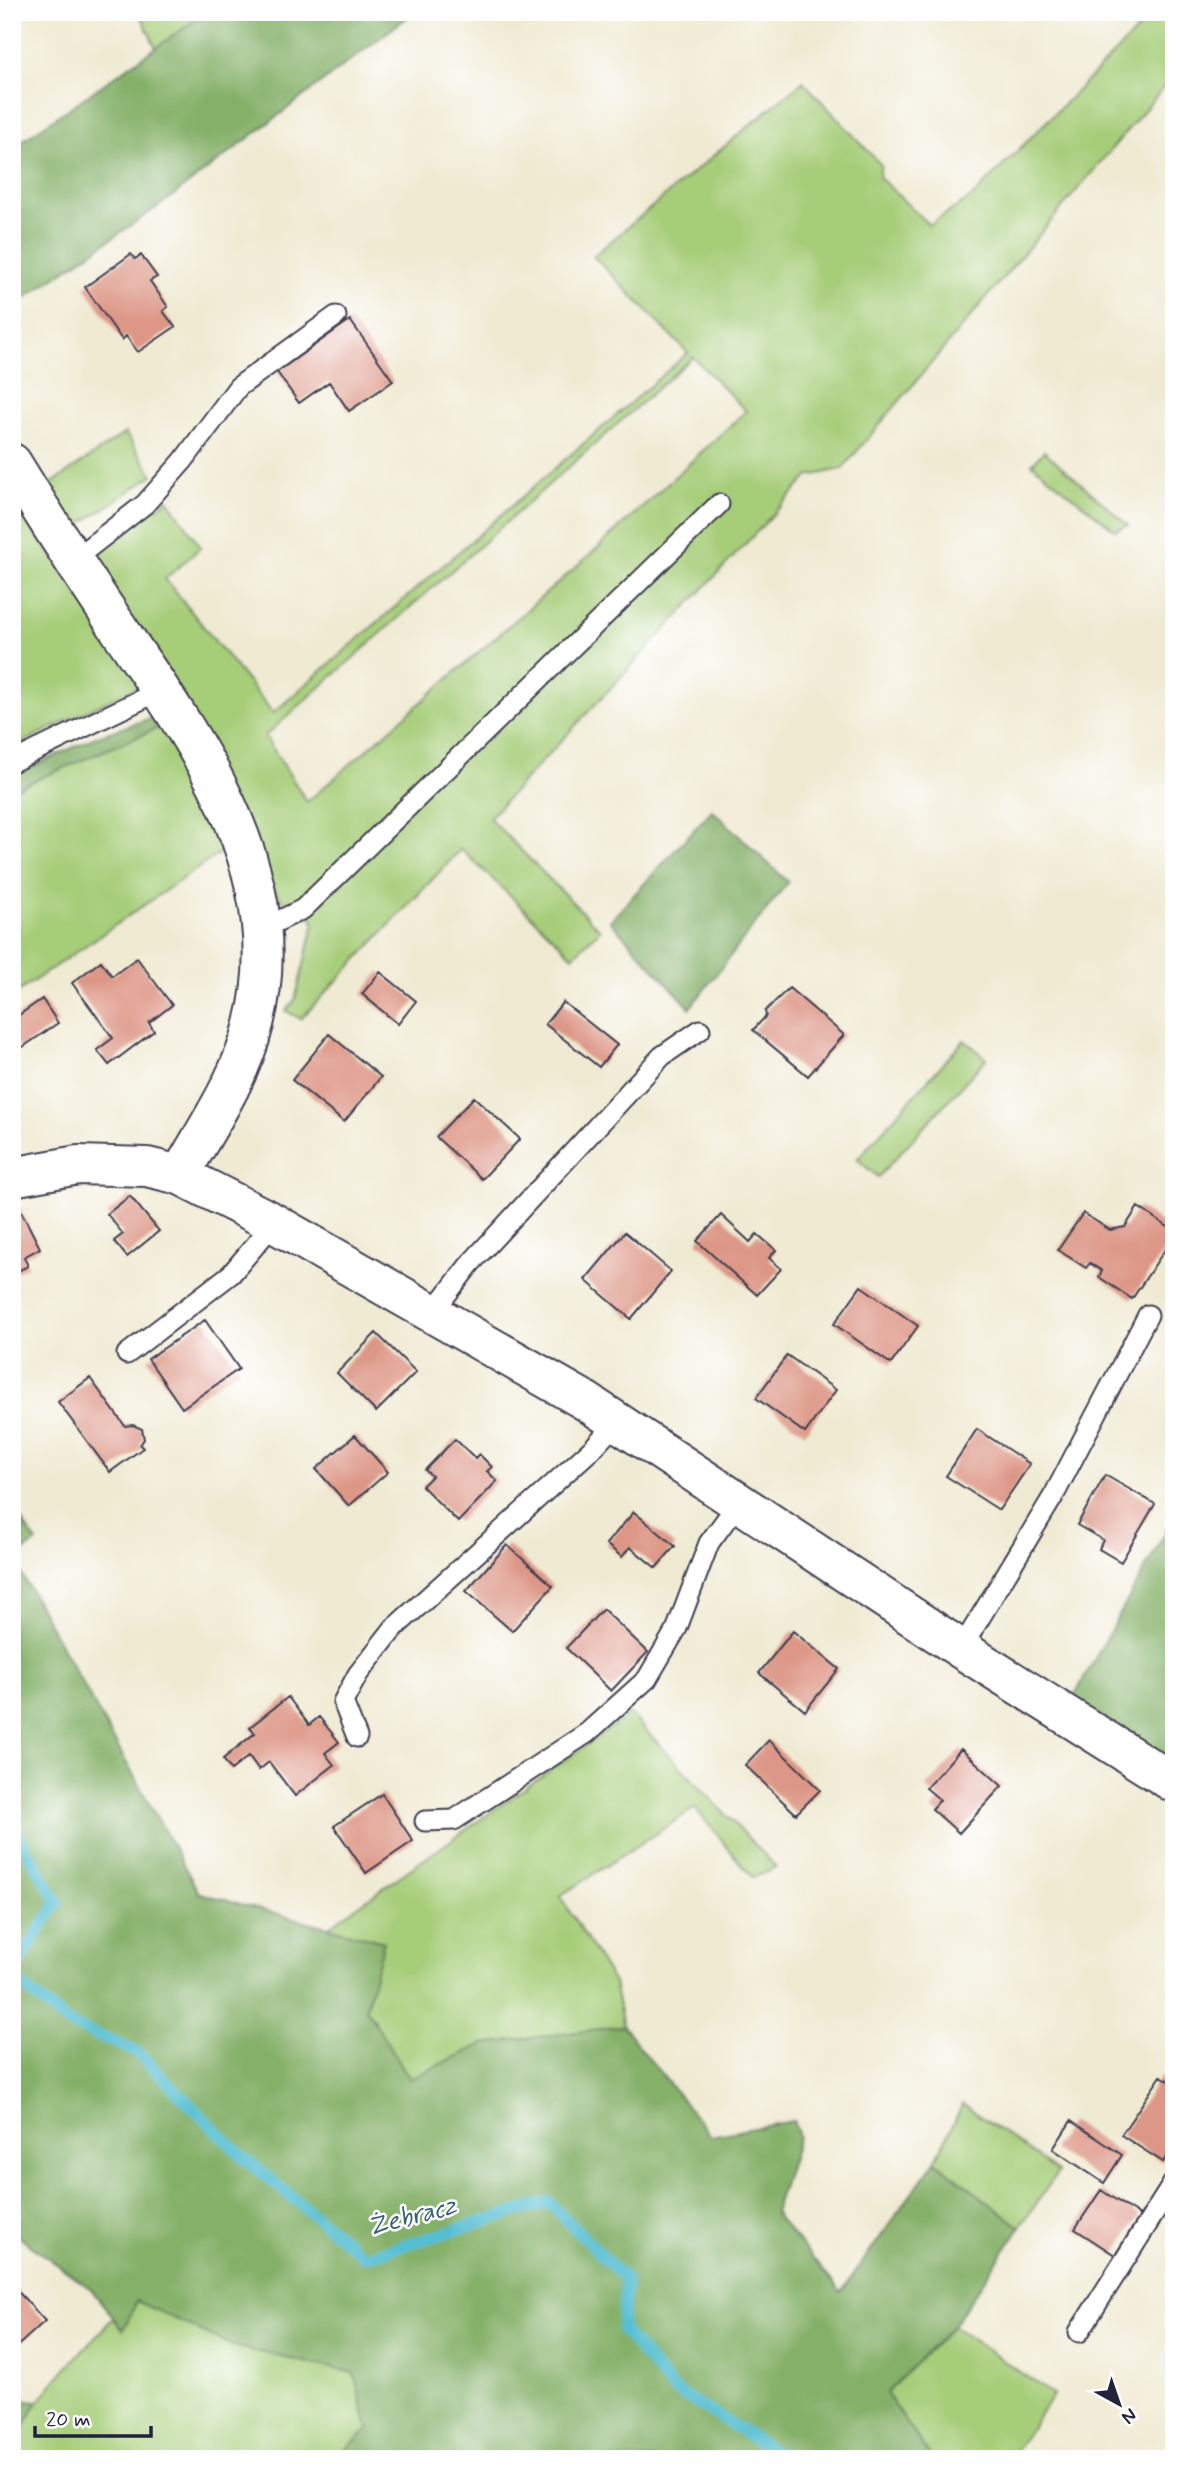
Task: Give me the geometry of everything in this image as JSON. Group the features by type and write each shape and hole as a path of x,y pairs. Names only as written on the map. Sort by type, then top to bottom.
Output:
{"street":[{"path":"12,463 73,561 201,751 243,837 262,929 260,996 242,1063 180,1175"},
{"path":"12,1177 39,1170 110,1164 147,1167 180,1175 274,1223 433,1312 617,1422 961,1649 1174,1783"}],"lane":[{"path":"73,561 145,504 183,461 238,387 336,316"},
{"path":"262,929 303,909 719,504"},
{"path":"12,762 161,690"},
{"path":"433,1312 470,1264 653,1066 700,1030"},
{"path":"127,1354 231,1274 274,1223"},
{"path":"961,1649 1054,1495 1148,1315"},
{"path":"357,1737 343,1702 358,1674 394,1628 592,1449 617,1422"},
{"path":"425,1821 454,1820 587,1733 647,1679 677,1628 709,1543 739,1502"},
{"path":"1079,2332 1174,2182"}],"green space":[{"path":"139,12 207,12 156,48"},
{"path":"207,12 414,12 162,204 12,307 12,148"},
{"path":"1155,12 1174,12 1174,75 842,469 809,476 489,818 600,930 573,956 461,849 301,1019 286,1011 295,1000 314,924 306,898 297,903 283,901 274,890 95,561 104,547 168,499 201,547 165,579 273,713 688,353 593,256 803,81 881,165 879,177 929,225 972,197","holes":["693,357 746,411 591,554 307,802 265,736"]},
{"path":"125,433 153,475 81,524 71,527 41,491"},
{"path":"1044,451 1128,525 1115,530 1032,464"},
{"path":"12,498 141,685 17,745 12,737"},
{"path":"154,717 169,723 12,790 12,776 98,736"},
{"path":"169,723 230,846 12,996 12,790"},
{"path":"712,810 788,882 690,1008 610,921"},
{"path":"964,1040 987,1058 878,1177 857,1159"},
{"path":"12,1508 37,1542 13,1559 199,1893 384,1942 366,2009 410,2079 483,2044 623,2026 711,2136 793,2121 799,2136 774,2213 841,2292 935,2161 1020,2227 953,2326 886,2393 932,2459 334,2459 368,2430 354,2373 233,2346 137,2301 123,2330 91,2289 12,2232"},
{"path":"1174,1517 1174,1763 1073,1698"},
{"path":"630,1714 776,1867 753,1878 695,1808 560,1896 614,1983 623,2026 483,2044 410,2079 366,2009 383,1942 328,1927"},
{"path":"963,2104 1058,2172 1020,2227 935,2161"},
{"path":"137,2301 233,2346 354,2373 369,2430 334,2459 12,2459 15,2442 24,2424 52,2384 113,2318 123,2329"},
{"path":"953,2326 1053,2395 1010,2459 932,2459 886,2393"},
{"path":"12,2399 38,2401 12,2449"}],"building":[{"path":"131,254 135,259 141,255 157,277 150,281 168,307 163,311 175,327 138,352 126,336 122,340 85,287"},
{"path":"350,320 393,381 349,411 329,382 299,403 277,372"},
{"path":"137,958 172,1005 149,1023 154,1031 109,1065 97,1050 113,1038 72,983 101,961 112,976"},
{"path":"380,972 416,1001 398,1024 362,994"},
{"path":"789,988 844,1035 808,1076 753,1030 766,1016 765,1011"},
{"path":"42,999 58,1023 20,1049 12,1038 12,1020"},
{"path":"563,1002 617,1045 599,1067 545,1024"},
{"path":"329,1034 381,1077 344,1122 292,1080"},
{"path":"474,1097 520,1139 482,1179 436,1137"},
{"path":"130,1196 159,1231 127,1257 114,1241 123,1234 107,1214"},
{"path":"19,1207 40,1248 24,1257 28,1266 12,1274 12,1211"},
{"path":"1138,1207 1174,1231 1174,1236 1132,1299 1099,1277 1102,1271 1090,1263 1086,1268 1058,1250 1083,1213 1110,1230 1125,1227"},
{"path":"721,1215 750,1242 757,1234 776,1250 769,1258 781,1269 757,1295 697,1241"},
{"path":"625,1232 671,1271 631,1319 585,1280"},
{"path":"861,1286 918,1326 891,1364 834,1324"},
{"path":"205,1320 239,1369 182,1408 148,1359"},
{"path":"376,1333 416,1372 376,1412 337,1373"},
{"path":"787,1355 836,1390 805,1433 756,1398"},
{"path":"90,1378 125,1426 133,1425 142,1429 144,1439 140,1445 143,1448 110,1472 58,1402"},
{"path":"977,1429 1030,1464 999,1510 946,1476"},
{"path":"355,1435 388,1472 349,1506 316,1469"},
{"path":"455,1439 475,1458 479,1454 492,1467 487,1471 497,1481 458,1522 422,1486 432,1476 425,1470"},
{"path":"1105,1475 1155,1504 1121,1562 1099,1549 1103,1540 1077,1525"},
{"path":"634,1512 675,1546 656,1568 630,1547 622,1557 606,1544"},
{"path":"507,1545 553,1586 512,1631 466,1591"},
{"path":"603,1609 648,1652 611,1691 566,1648"},
{"path":"793,1631 839,1669 805,1711 759,1673"},
{"path":"288,1697 309,1725 319,1717 339,1742 325,1753 334,1765 295,1796 269,1762 259,1770 249,1756 231,1770 223,1759 255,1733 250,1727"},
{"path":"769,1740 820,1790 796,1814 745,1765"},
{"path":"961,1749 1002,1786 959,1833 932,1809 940,1800 926,1788"},
{"path":"382,1794 413,1841 366,1873 334,1826"},
{"path":"1161,2076 1174,2084 1174,2145 1163,2162 1121,2135"},
{"path":"1071,2121 1122,2155 1104,2183 1053,2149"},
{"path":"1101,2190 1140,2216 1115,2255 1075,2229"},
{"path":"12,2285 45,2321 12,2351"}],"waterway":[{"name":"Żebracz","path":"12,1826 58,1902 12,1973"},
{"name":"Żebracz","path":"12,1977 68,2023 137,2052 243,2157 365,2257 549,2202 626,2280 622,2329 673,2389 788,2459"}]}
